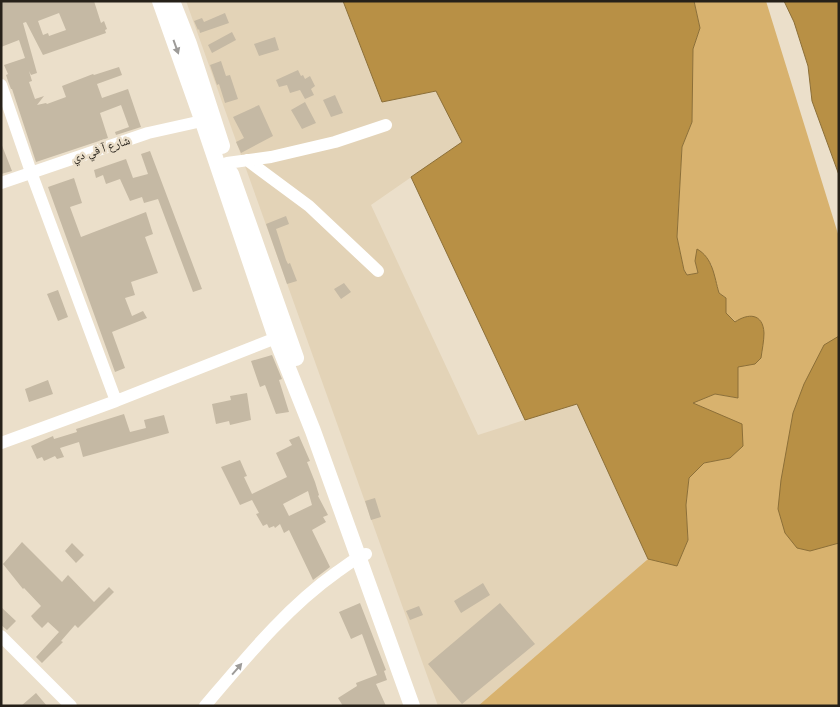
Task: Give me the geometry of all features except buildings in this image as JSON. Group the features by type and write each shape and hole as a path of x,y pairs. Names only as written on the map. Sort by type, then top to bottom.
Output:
{"main road":[{"path":"160,1 227,163 363,556 412,706"},
{"path":"172,1 276,338 422,706"}],"street":[{"path":"1,85 116,401"},
{"name":"شارع آ في دي","path":"1,183 148,133 208,120"},
{"path":"227,163 271,157 335,142 386,126"},
{"path":"247,160 309,206 378,271"},
{"path":"1,443 116,401 276,338"},
{"path":"205,706 298,603 326,580 363,556"},
{"path":"1,636 65,704"}],"shaded area":[{"path":"186,1 343,1 382,102 436,91 462,142 371,205 478,435 577,403 648,559 478,706 438,706"},
{"path":"343,1 694,1 700,28 693,49 692,122 682,147 677,237 684,270 687,275 698,273 695,261 697,249 710,262 719,293 726,298 726,313 735,322 750,316 758,318 763,326 764,336 761,358 755,364 738,367 738,398 715,394 693,403 742,424 743,446 730,458 704,463 689,478 686,505 688,540 677,566 648,559 577,404 525,420 411,177 462,142 436,91 382,102"},
{"path":"694,1 766,1 839,237 839,706 478,706 648,559 677,565 688,540 686,505 689,478 704,463 730,458 709,410 692,403 715,394 737,398 738,366 745,366 761,358 762,346 726,313 726,298 719,293 711,264 695,261 698,273 687,275 684,270 677,237 682,147 692,122 693,49 700,28"},
{"path":"784,1 839,1 839,175 812,101 808,66 794,22"},
{"path":"839,336 839,543 810,551 797,548 785,533 778,509 781,480 793,413 804,384 824,345"}]}
